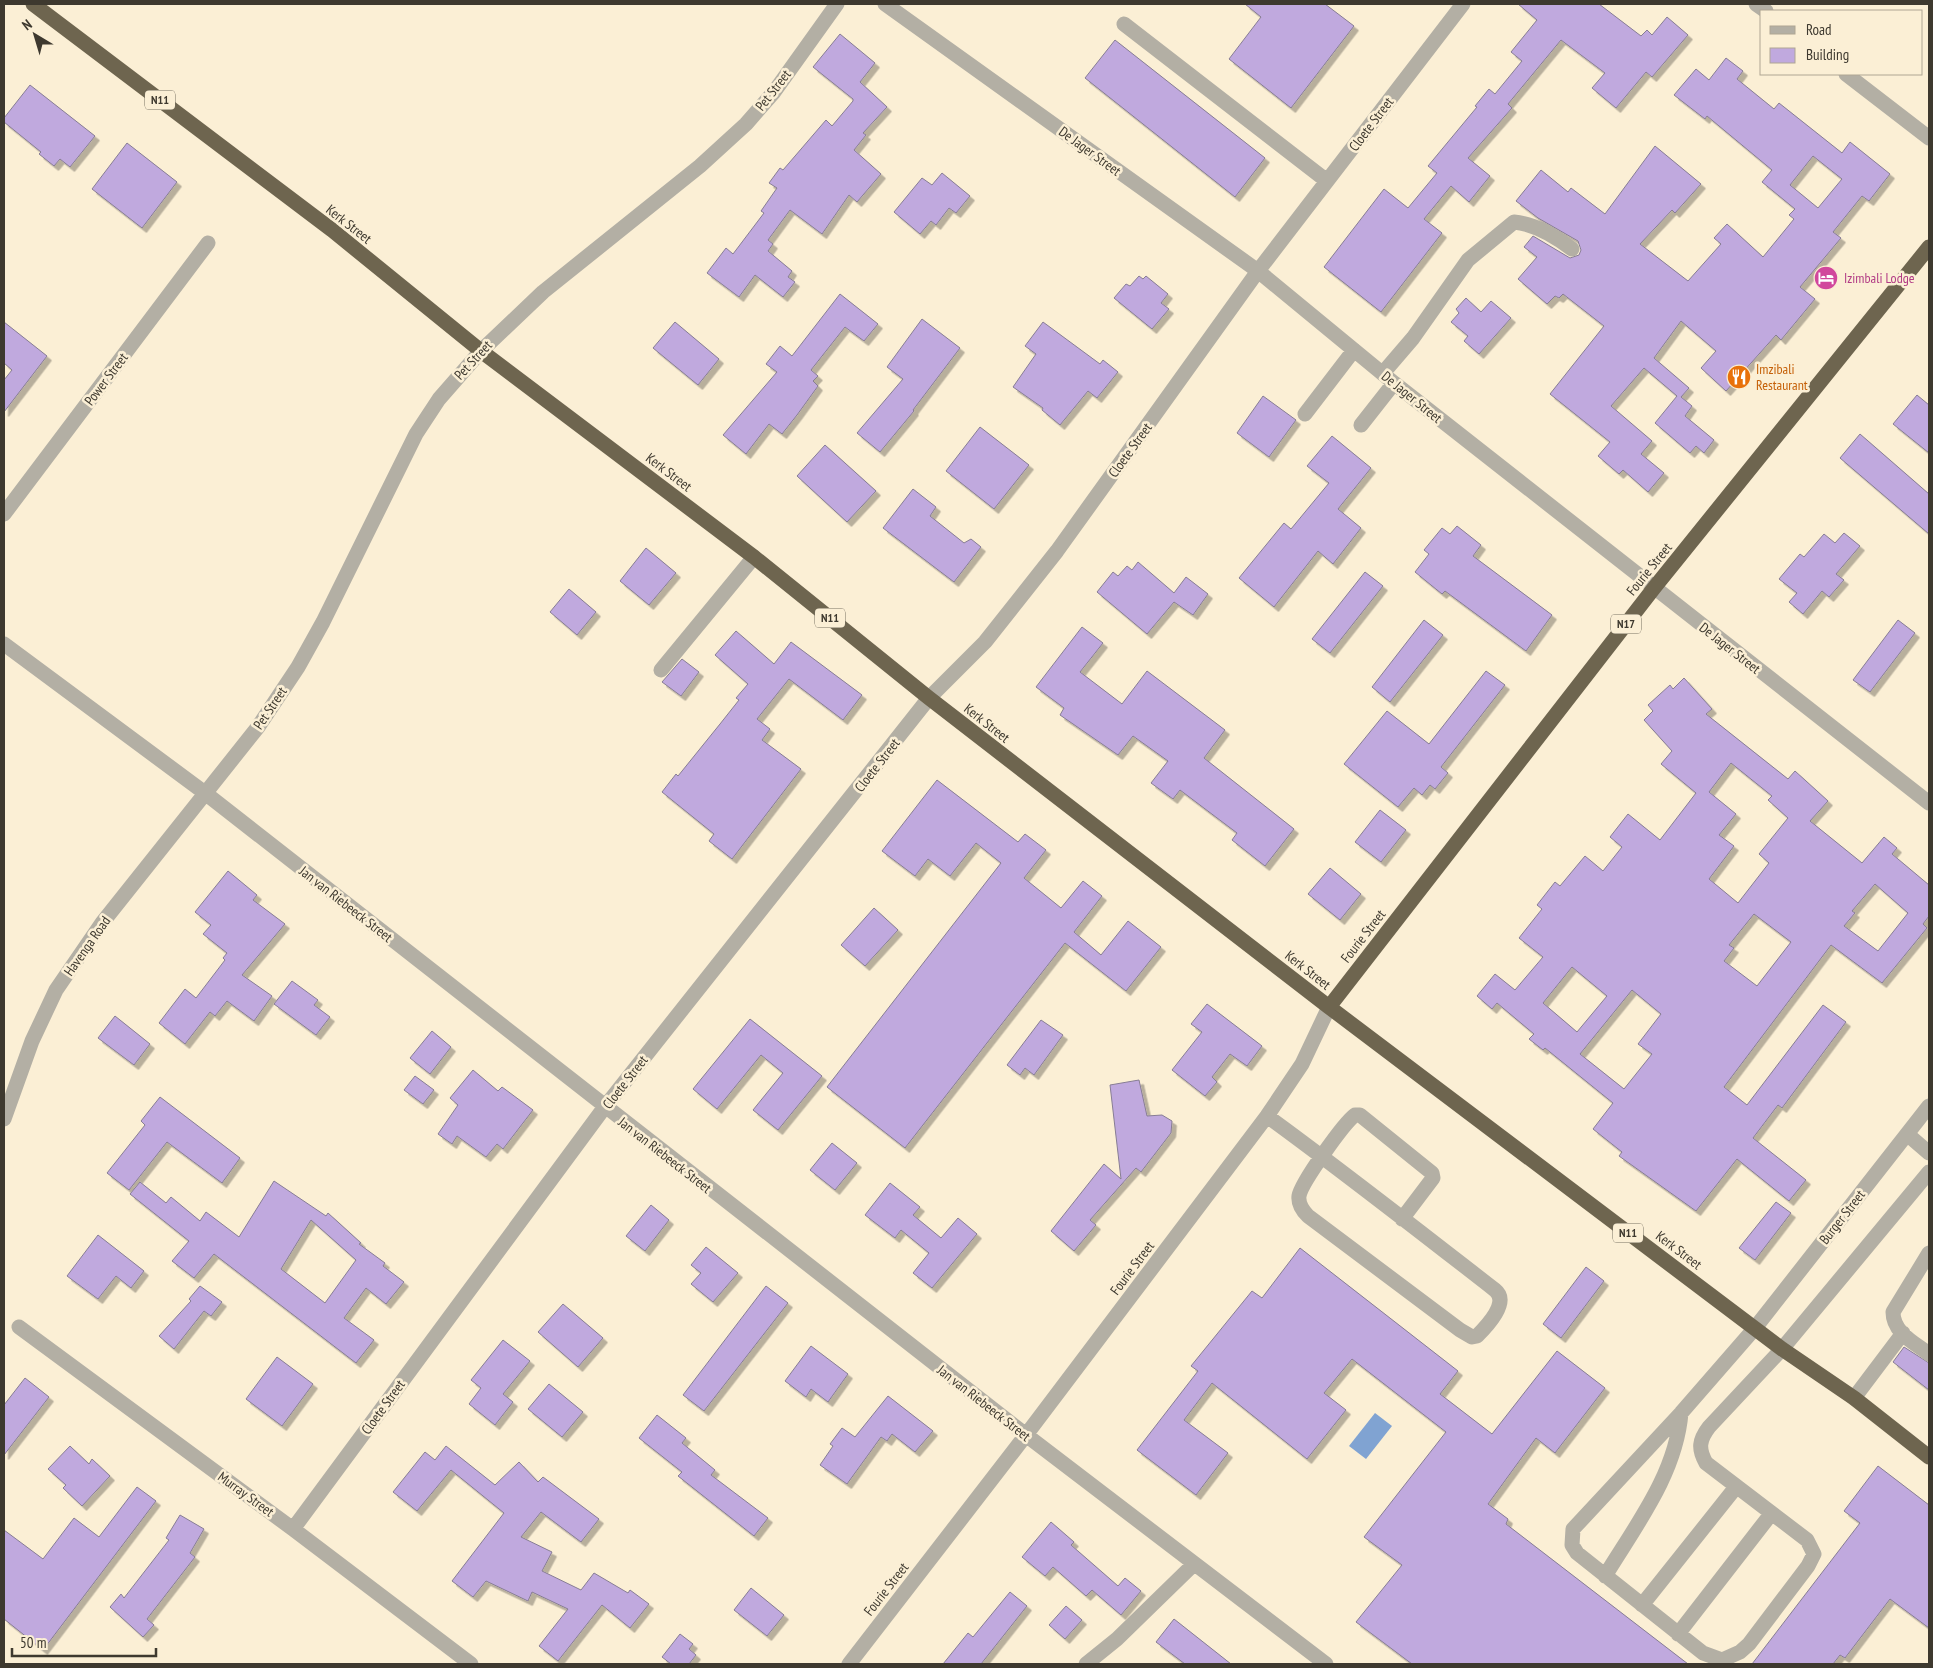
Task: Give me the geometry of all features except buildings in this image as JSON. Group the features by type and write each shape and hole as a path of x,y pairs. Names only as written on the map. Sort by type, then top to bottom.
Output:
{"highway":[{"name":"Kerk Street","path":"33,4 332,230 480,351 754,557 929,698 1329,1007 1782,1349 1854,1398 1929,1457"},
{"name":"Fourie Street","path":"1329,1007 1654,588 1929,247"}],"street":[{"name":"Pet Street","path":"205,793 258,727 298,666 323,622 416,434 456,378 480,351 543,292 700,166 746,124 774,92 837,4"},
{"name":"De Jager Street","path":"885,4 1258,271 1394,383 1929,803"},
{"name":"Cloete Street","path":"293,1529 604,1108 929,698 985,642 1057,551 1258,271 1463,4"},
{"path":"1124,24 1327,181"},
{"path":"1847,75 1929,138"},
{"path":"1383,373 1413,338 1468,260 1514,222 1527,224 1555,236 1572,249"},
{"name":"Power Street","path":"4,514 208,244"},
{"path":"1305,414 1354,350"},
{"path":"1360,425 1394,383"},
{"path":"660,670 754,557"},
{"name":"Jan van Riebeeck Street","path":"4,644 205,793 604,1108 1026,1436 1326,1664"},
{"name":"Havenga Road","path":"4,1119 32,1041 56,990 102,923 205,793"},
{"name":"Fourie Street","path":"849,1664 1026,1436 1267,1116 1302,1064 1329,1007"},
{"name":"Burger Street","path":"1605,1576 1577,1553 1572,1545 1573,1529 1681,1413 1755,1328 1929,1106"},
{"path":"1267,1116 1322,1157 1402,1218 1499,1293 1502,1301 1499,1307 1477,1336 1472,1337 1460,1330 1304,1212 1300,1206 1299,1195 1322,1157 1351,1118 1360,1114 1428,1167 1433,1178 1402,1218"},
{"path":"1907,1134 1929,1153"},
{"path":"1681,1413 1680,1434 1667,1472 1605,1576 1703,1653 1722,1660 1740,1652 1750,1644 1808,1566 1814,1554 1807,1540 1706,1463 1701,1454 1702,1438 1709,1427 1782,1349 1929,1172"},
{"path":"1929,1253 1893,1312 1894,1324 1902,1333 1929,1354"},
{"name":"Murray Street","path":"19,1327 472,1664"},
{"path":"1854,1398 1902,1333"},
{"path":"1642,1605 1736,1487"},
{"path":"1678,1634 1771,1514"},
{"path":"1086,1664 1117,1639 1194,1564"}],"water":[{"path":"1375,1413 1392,1426 1366,1459 1349,1446"}],"place":[{"name":"Izimbali Lodge","path":"1826,278"},
{"name":"Imzibali Restaurant","path":"1739,377"}]}
